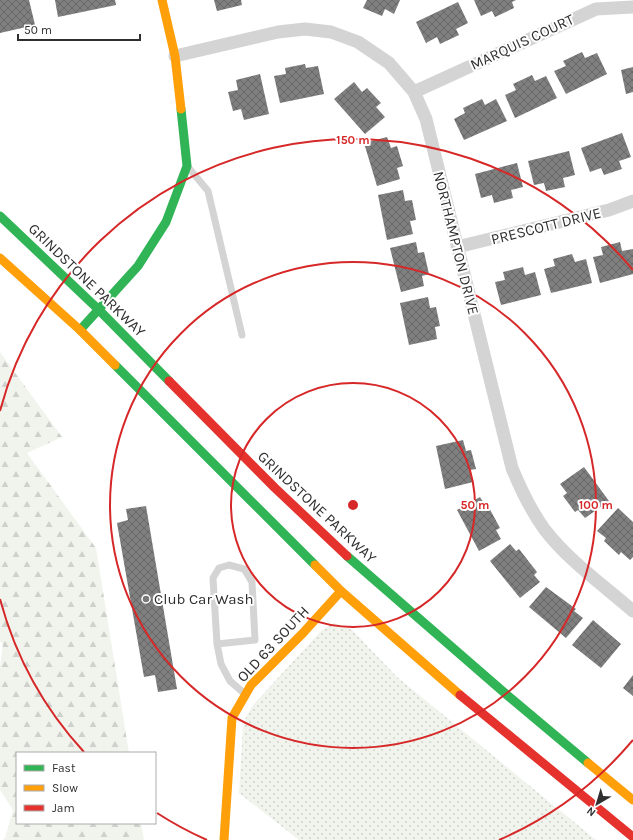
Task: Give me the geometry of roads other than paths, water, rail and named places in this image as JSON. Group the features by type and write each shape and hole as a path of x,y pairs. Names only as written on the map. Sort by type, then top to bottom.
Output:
{"main road":[{"path":"80,330 138,266 166,222 187,166 175,56 162,0"},
{"name":"GRINDSTONE PARKWAY","path":"0,216 99,310 274,488 331,542 501,690 633,800"},
{"path":"0,258 80,330 341,591 435,675 633,837"},
{"name":"OLD 63 SOUTH","path":"224,840 232,718 251,685 304,633 341,591"},
{"path":"606,814 623,840"}],"street":[{"path":"629,0 633,5"},
{"name":"MARQUIS COURT","path":"414,92 596,8 633,5"},
{"name":"NORTHAMPTON DRIVE","path":"175,56 278,32 305,29 331,32 358,42 389,63 414,92 426,119 512,468 526,501 546,530 570,557 633,611"},
{"name":"PRESCOTT DRIVE","path":"457,248 609,210 633,201"}],"lane":[{"path":"187,166 208,191 242,335"},
{"path":"217,644 255,640 252,582 244,569 229,565 219,568 213,578 217,644 221,664 230,681 246,694"}],"place":[{"name":"Club Car Wash","path":"146,599"}]}
